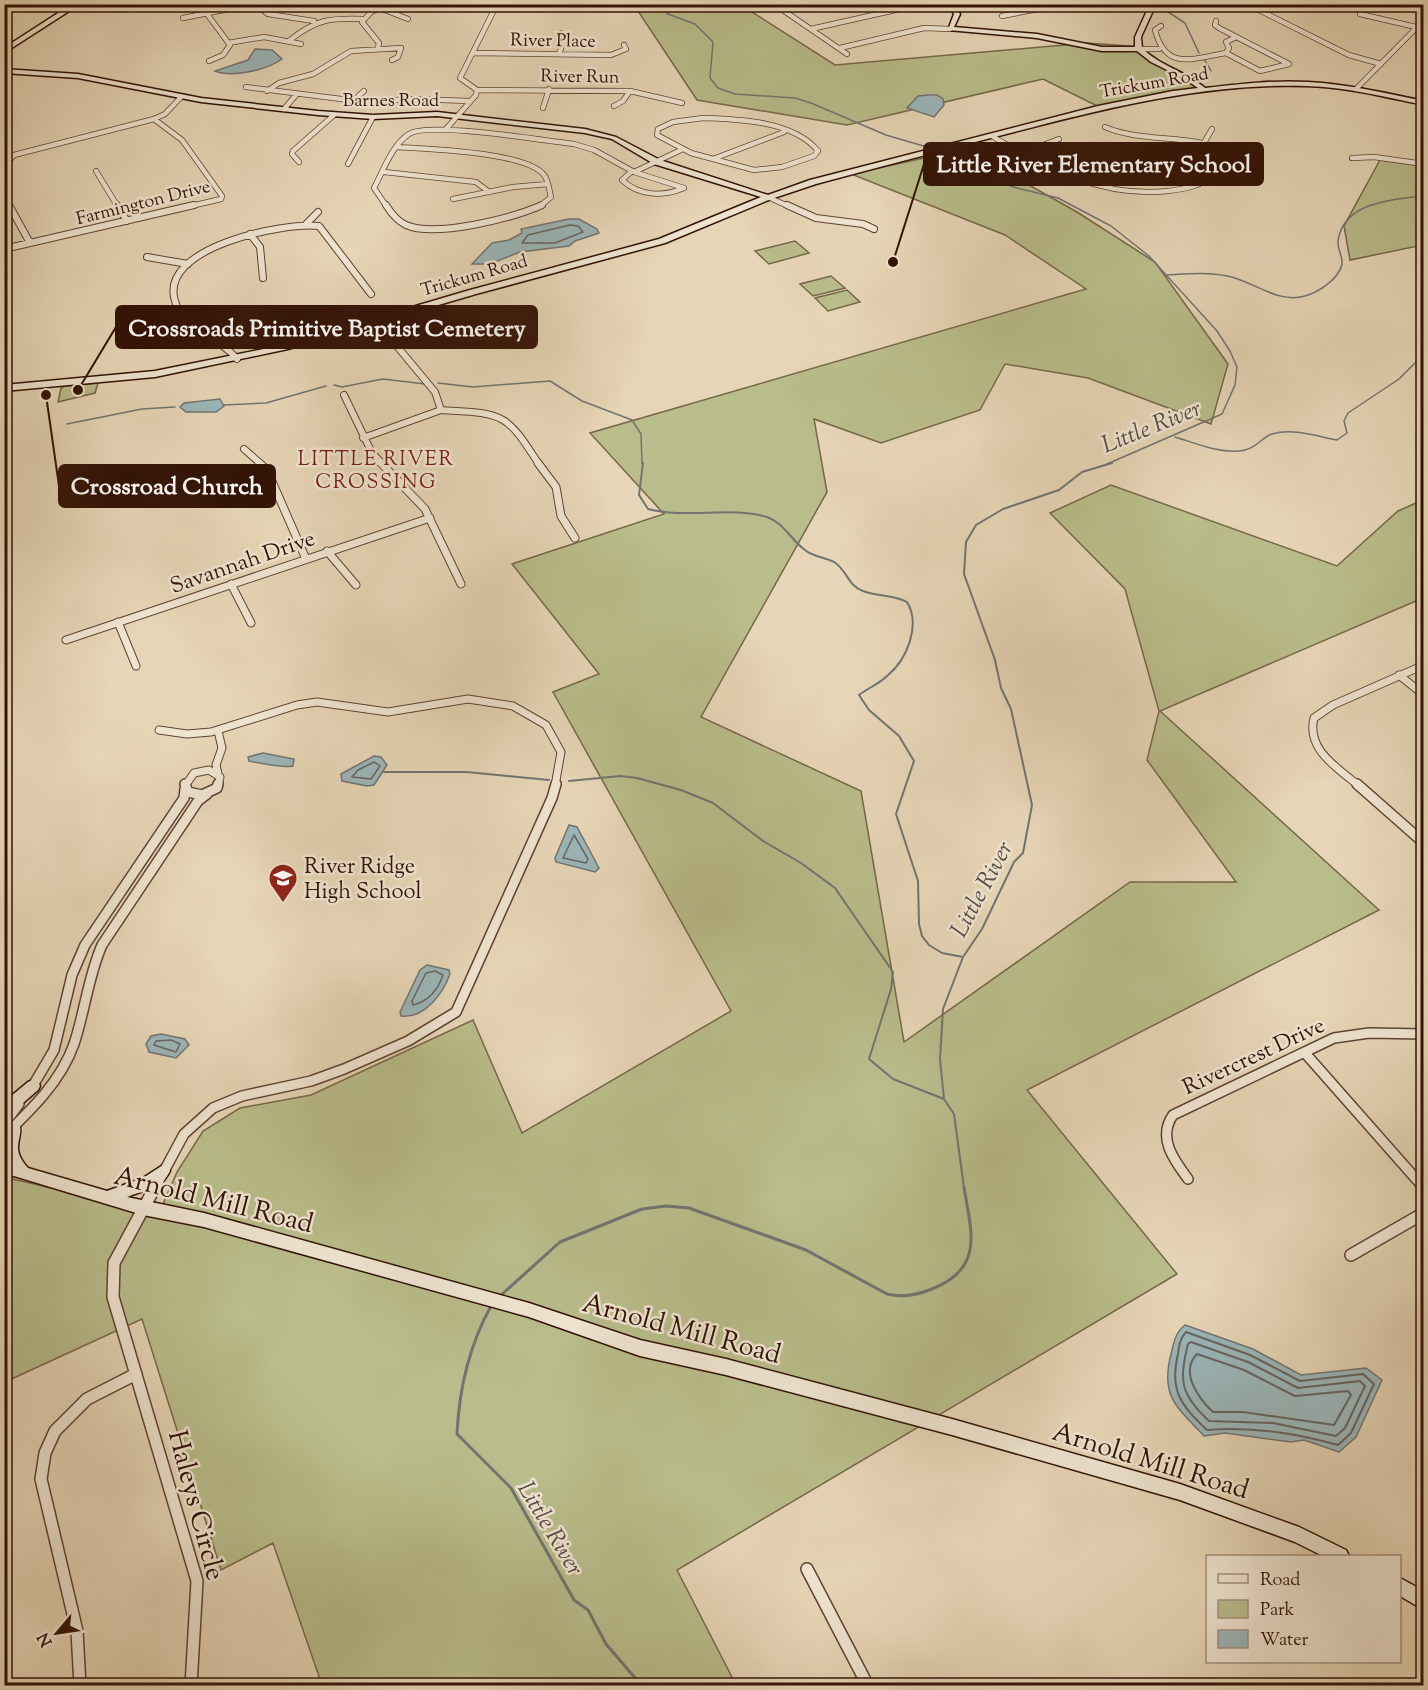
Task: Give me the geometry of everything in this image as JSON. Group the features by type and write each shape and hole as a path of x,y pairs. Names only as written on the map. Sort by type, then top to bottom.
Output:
{"street":[{"path":"4,51 77,4"},
{"path":"183,18 255,4 268,14 314,21 331,18 363,19 391,4"},
{"path":"554,4 563,9"},
{"path":"774,4 847,54"},
{"path":"811,29 922,4"},
{"path":"950,4 957,14 950,28"},
{"path":"1002,16 1064,4"},
{"path":"1153,4 1151,14 1138,35 1139,49 1150,58 1190,78 1203,89"},
{"path":"1248,4 1349,55 1381,64"},
{"path":"783,10 811,5"},
{"path":"446,129 477,90 460,78 496,6 463,7"},
{"path":"380,8 408,19"},
{"path":"207,14 228,43 229,48 223,55 209,61"},
{"path":"1360,14 1416,27"},
{"path":"363,19 363,27 379,43 378,48"},
{"path":"1356,89 1424,20"},
{"path":"290,40 314,21"},
{"path":"1161,26 1155,30 1159,49 1166,56 1178,60 1226,53 1260,71 1289,64 1219,28 1215,25 1216,21"},
{"path":"840,48 924,28 950,28 1037,36 1102,49 1159,49"},
{"path":"559,54 564,40 561,33"},
{"path":"228,43 264,37 290,40 301,44"},
{"path":"1226,53 1229,48 1226,42 1236,37"},
{"name":"River Place","path":"473,52 616,54 626,49 624,45"},
{"path":"267,92 279,83 313,74 345,53 378,48 401,48 398,57 392,60"},
{"name":"Barnes Road","path":"4,71 78,76 181,97 334,115 373,117 432,113 601,134 620,141 654,161 764,196"},
{"name":"Trickum Road","path":"764,196 894,160 1128,101 1203,89 1286,83 1356,89 1424,103"},
{"path":"246,87 267,92 353,101 470,101"},
{"path":"543,108 549,89"},
{"name":"River Run","path":"477,90 630,91 682,103"},
{"path":"353,101 364,91"},
{"path":"614,106 623,102 630,91"},
{"path":"284,109 296,95"},
{"path":"4,184 9,161 14,155 154,120 165,114 181,97"},
{"path":"299,162 292,154 293,151 334,115"},
{"path":"348,164 373,117"},
{"path":"687,119 733,119 784,132 815,146 818,153 762,171 679,149 660,139 657,131 666,124 687,119"},
{"name":"Farmington Drive","path":"4,249 217,201 222,196 182,140 154,120"},
{"path":"1105,127 1124,135 1175,137 1202,143"},
{"path":"398,147 516,160 539,169 548,184 551,197 540,208 458,228 421,228 400,222 374,188 405,135 416,130 446,129 574,144 594,150 632,171 684,188 662,194 636,190 622,180 632,171 679,149"},
{"path":"994,136 1076,181 1114,191 1138,193 1172,191 1209,181 1215,174 1201,148 1212,129"},
{"path":"713,159 784,132"},
{"path":"1022,153 1048,146 1059,139"},
{"path":"1352,158 1374,157 1424,164"},
{"path":"1102,158 1137,165 1209,160"},
{"name":"Trickum Road","path":"4,388 155,374 237,359 662,241 764,196 826,175 894,160"},
{"path":"96,171 127,221"},
{"path":"384,172 476,182 489,192"},
{"path":"823,179 843,181"},
{"path":"453,199 548,184"},
{"path":"781,192 779,199 786,205"},
{"path":"4,196 30,243"},
{"path":"764,196 816,218 863,224 874,229"},
{"path":"307,223 318,212"},
{"path":"237,359 222,342 192,330 175,302 175,284 188,264 213,248 250,234 281,226 307,223 324,229 371,294"},
{"path":"250,234 260,247 262,278"},
{"path":"147,257 188,264"},
{"path":"376,321 435,392 441,410"},
{"path":"222,342 262,323"},
{"path":"344,395 372,453 430,518 461,584"},
{"path":"363,438 441,410 492,416 502,420 514,431 556,487 561,516 575,538"},
{"path":"244,449 267,470 306,559"},
{"name":"Savannah Drive","path":"66,639 430,518"},
{"path":"327,551 356,585"},
{"path":"231,584 251,623"},
{"path":"118,622 136,666"},
{"path":"1424,665 1319,713 1313,722 1312,737 1322,753 1424,843"},
{"path":"1399,675 1424,694"},
{"name":"Haleys Circle","path":"159,730 194,734 218,731 297,705 317,702 388,712 468,699 513,706 536,717 556,739 561,761 552,798 541,827 456,1012 433,1028 311,1080 241,1094 215,1105 198,1118 184,1134 114,1263 113,1297 197,1581 191,1686"},
{"path":"8,1129 51,1088 68,1059 78,1028 91,971 102,945 198,801 219,784 217,761 222,748 218,731"},
{"path":"23,1173 10,1149 8,1129 54,1050 72,975 85,945 184,798 188,777 217,761"},
{"path":"203,770 218,774"},
{"path":"185,789 192,794 207,794"},
{"name":"Rivercrest Drive","path":"1188,1179 1168,1146 1165,1134 1168,1120 1181,1110 1345,1035 1424,1034"},
{"path":"1305,1053 1424,1188"},
{"path":"4,1111 33,1086"},
{"name":"Arnold Mill Road","path":"4,1167 143,1208 204,1220 529,1310 640,1347 726,1367 952,1427 1180,1492 1299,1535 1336,1555"},
{"path":"106,1197 148,1183 163,1171"},
{"path":"4,1174 23,1173"},
{"path":"1352,1255 1424,1213"},
{"path":"80,1686 77,1631 41,1479 45,1453 56,1431 87,1399 136,1374"},
{"path":"807,1569 868,1686"},
{"path":"1401,1588 1424,1601"}],"green space":[{"path":"634,5 741,5 835,65 1087,43 1130,46 1184,73 1202,90 1101,108 1043,79 847,125 697,100"},
{"path":"965,149 1077,212 1155,262 1228,364 1211,424 1088,378 1005,364 980,410 881,443 814,419 827,492 701,717 861,791 904,1042 1130,882 1236,882 1147,760 1159,711 1125,589 1050,513 1111,485 1337,566 1398,511 1423,500 1423,598 1160,711 1379,910 1027,1090 1177,1274 677,1570 736,1685 322,1685 273,1543 221,1570 142,1319 5,1382 4,1177 159,1213 177,1172 203,1131 240,1108 311,1095 473,1020 522,1133 731,1011 553,692 599,674 512,564 664,514 590,433 1086,289 1005,235 851,174"},
{"path":"1380,160 1423,166 1423,245 1350,260 1344,226"},
{"path":"795,241 809,253 769,264 755,251"},
{"path":"831,276 845,288 813,296 800,284"},
{"path":"847,290 860,302 828,311 815,298"},
{"path":"98,383 95,393 58,402 61,388 65,386"}],"water":[{"path":"255,49 272,50 282,59 249,72 231,74 215,71 248,60"},
{"path":"937,95 943,99 944,105 934,117 907,108 918,96"},
{"path":"579,219 597,229 599,233 575,241 569,246 520,252 490,264 472,264 492,243 509,240 522,233 521,229"},
{"path":"220,399 224,406 216,412 186,412 180,407 184,403"},
{"path":"263,753 294,759 293,766 249,761 248,757"},
{"path":"374,756 381,757 387,765 374,785 367,786 342,781 341,774"},
{"path":"569,825 577,827 599,868 595,872 556,862 555,858"},
{"path":"427,965 449,970 447,981 438,996 425,1009 410,1016 401,1016 400,1012 420,970"},
{"path":"161,1034 185,1039 189,1045 176,1058 149,1052 146,1044 151,1036"},
{"path":"1185,1325 1253,1349 1301,1375 1366,1368 1382,1380 1356,1437 1339,1452 1304,1440 1291,1442 1225,1433 1204,1436 1179,1409 1169,1391 1168,1369 1174,1342"}],"waterway":[{"name":"Little River","path":"657,4 668,14 695,24 713,42 710,78 718,88 735,94 795,98 811,103 886,135 927,147 1013,187 1058,198 1111,226 1149,256 1217,331 1237,367 1235,385 1222,414 1107,464"},
{"path":"1162,8 1185,23 1199,53"},
{"path":"1203,57 1211,71"},
{"path":"1167,275 1220,275 1237,279 1275,295 1295,298 1305,296 1328,284 1340,270 1342,261 1338,241 1342,228 1349,218 1359,210 1384,201 1424,196"},
{"path":"1175,437 1223,451 1245,450 1268,436 1280,432 1304,433 1337,440 1347,433 1344,421 1348,413 1399,379 1424,354"},
{"path":"334,385 342,387 383,379 425,384"},
{"path":"438,383 473,387 550,381 582,401 632,420 641,434 642,464"},
{"path":"224,405 266,403 326,386"},
{"path":"67,424 142,409 175,407"},
{"path":"643,463 639,495 648,509 678,513 753,514 767,517 783,527 808,552 838,565 858,589 907,602 913,621 906,652 887,676 859,695 869,710 899,736 914,761 896,814 918,881 919,924 922,936 929,945 942,953 963,957"},
{"name":"Little River","path":"963,957 982,929 1014,862 1023,853 1032,805 1011,709 1001,688 995,660 964,574 966,542 976,525 1003,509 1059,490 1082,472 1112,463"},
{"path":"384,772 467,772 549,780"},
{"path":"569,781 620,776 637,778 681,790 713,803 763,841 801,863 835,888 893,972 891,989 869,1059 893,1079 944,1099"},
{"name":"Little River","path":"944,1099 940,1059 943,1009 963,957"},
{"name":"Little River","path":"944,1099 954,1114 964,1188"},
{"name":"Little River","path":"499,1297 560,1242 642,1209 666,1206 689,1208 806,1250 887,1294 898,1296 915,1294 932,1289 949,1280 960,1271 967,1259 971,1247 971,1234 964,1187"},
{"name":"Little River","path":"491,1306 483,1321 466,1368 457,1434 511,1488 574,1600 588,1610 606,1644 642,1686"}],"place":[{"name":"Little River Elementary School","path":"893,262"},
{"name":"Crossroads Primitive Baptist Cemetery","path":"78,390"},
{"name":"Crossroad Church","path":"46,395"},
{"name":"River Ridge High School","path":"283,904"}],"district":[{"name":"LITTLE RIVER CROSSING","path":"376,470"}]}
